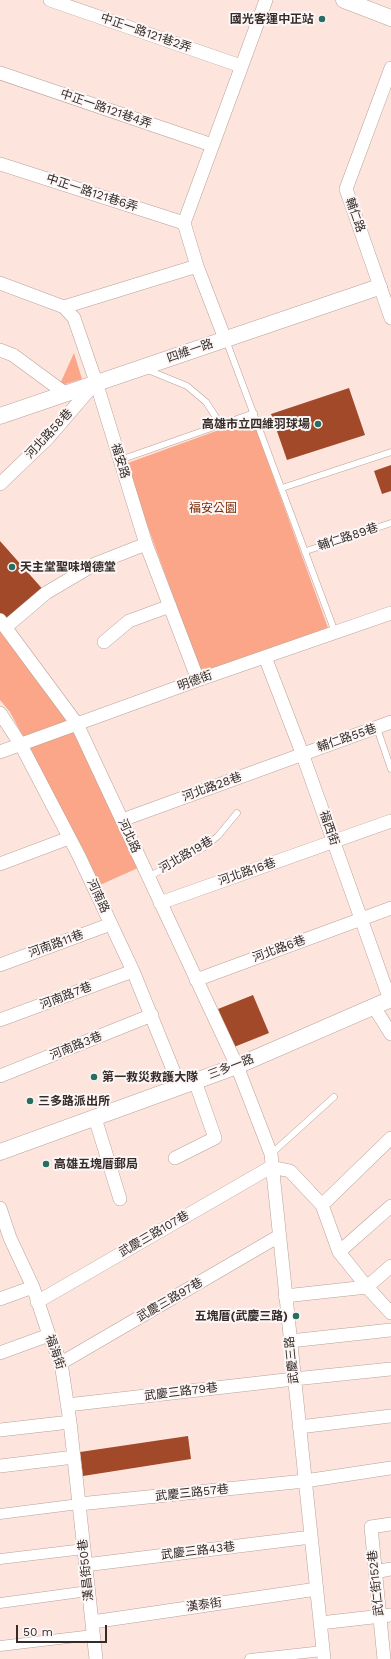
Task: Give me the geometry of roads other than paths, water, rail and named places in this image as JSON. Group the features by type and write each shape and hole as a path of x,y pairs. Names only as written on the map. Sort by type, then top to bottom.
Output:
{"street":[{"name":"中正一路121巷2弄","path":"50,0 241,66"},
{"path":"225,339 197,266 184,223 266,0"},
{"path":"344,0 391,18"},
{"name":"輔仁路","path":"391,68 346,189 391,318"},
{"name":"中正一路121巷4弄","path":"0,73 212,145"},
{"name":"中正一路121巷6弄","path":"0,164 184,223"},
{"path":"0,283 64,307 197,266"},
{"name":"四維一路","path":"0,416 380,286"},
{"name":"福安路","path":"64,307 74,318 96,382 146,544 198,680"},
{"path":"0,350 13,355 66,394"},
{"name":"河北路58巷","path":"0,484 48,438 96,382"},
{"path":"3,623 46,593 94,564 146,544"},
{"path":"104,642 129,621 170,606"},
{"name":"明德街","path":"0,752 198,680 391,613"},
{"name":"河北路","path":"3,623 77,724 236,1066"},
{"name":"福西街","path":"265,657 302,754 390,999"},
{"name":"河南路","path":"0,713 21,745 111,924 152,1015 180,1087"},
{"name":"輔仁路55巷","path":"302,754 391,722"},
{"name":"河北路28巷","path":"122,820 302,754"},
{"name":"河北路16巷","path":"160,903 391,821"},
{"path":"0,864 69,838"},
{"name":"河北路6巷","path":"196,980 391,908"},
{"name":"河南路11巷","path":"0,965 111,924"},
{"name":"河南路7巷","path":"0,1020 133,971"},
{"name":"三多一路","path":"0,1152 236,1066 390,999"},
{"path":"374,1007 391,1034"},
{"name":"河南路3巷","path":"0,1076 152,1015"},
{"name":"武慶三路","path":"236,1066 271,1161 324,1655"},
{"path":"175,1158 215,1138 195,1081"},
{"path":"96,1118 120,1199"},
{"path":"322,1205 391,1138"},
{"path":"271,1161 290,1171 322,1205 339,1252 367,1287 391,1313"},
{"name":"武慶三路107巷","path":"37,1302 271,1161"},
{"path":"339,1252 391,1206"},
{"name":"福海街","path":"0,1208 5,1239 33,1287 49,1335 61,1363 68,1405 79,1504"},
{"name":"武慶三路97巷","path":"61,1363 279,1236"},
{"path":"285,1296 367,1287 391,1266"},
{"path":"0,1299 33,1287"},
{"path":"290,1341 391,1330"},
{"path":"0,1353 49,1335"},
{"name":"武慶三路79巷","path":"68,1405 391,1369"},
{"path":"299,1427 391,1416"},
{"path":"0,1430 70,1422"},
{"path":"0,1466 74,1457"},
{"name":"武慶三路57巷","path":"79,1504 305,1481 391,1468"},
{"path":"0,1514 79,1504"},
{"name":"漢昌街50巷","path":"79,1504 96,1659"},
{"name":"武仁街152巷","path":"384,1659 385,1615 375,1572 370,1527 391,1524"},
{"name":"武慶三路43巷","path":"85,1565 311,1537"},
{"path":"0,1559 84,1549"},
{"path":"375,1572 391,1569"},
{"name":"漢泰街","path":"92,1628 317,1589"},
{"path":"0,1603 88,1592"},
{"path":"320,1623 385,1615"},
{"path":"0,1646 92,1628"},
{"path":"250,1659 324,1655"}],"lane":[{"path":"225,339 306,551 335,632"},
{"path":"142,368 187,386 206,402 221,425"},
{"path":"120,460 254,413"},
{"path":"282,488 391,452"},
{"name":"輔仁路89巷","path":"306,551 391,523"},
{"path":"376,728 391,769"},
{"name":"河北路19巷","path":"148,877 203,848 218,836 236,813"},
{"path":"271,1161 334,1097"}],"place":[{"name":"國光客運中正站","path":"322,19"},
{"name":"高雄市立四維羽球場","path":"318,424"},
{"name":"天主堂聖味增德堂","path":"12,567"},
{"name":"第一救災救護大隊","path":"94,1077"},
{"name":"三多路派出所","path":"30,1101"},
{"name":"高雄五塊厝郵局","path":"46,1164"},
{"name":"五塊厝(武慶三路)","path":"296,1316"}],"park label":[{"name":"福安公園","path":"213,508"}]}
